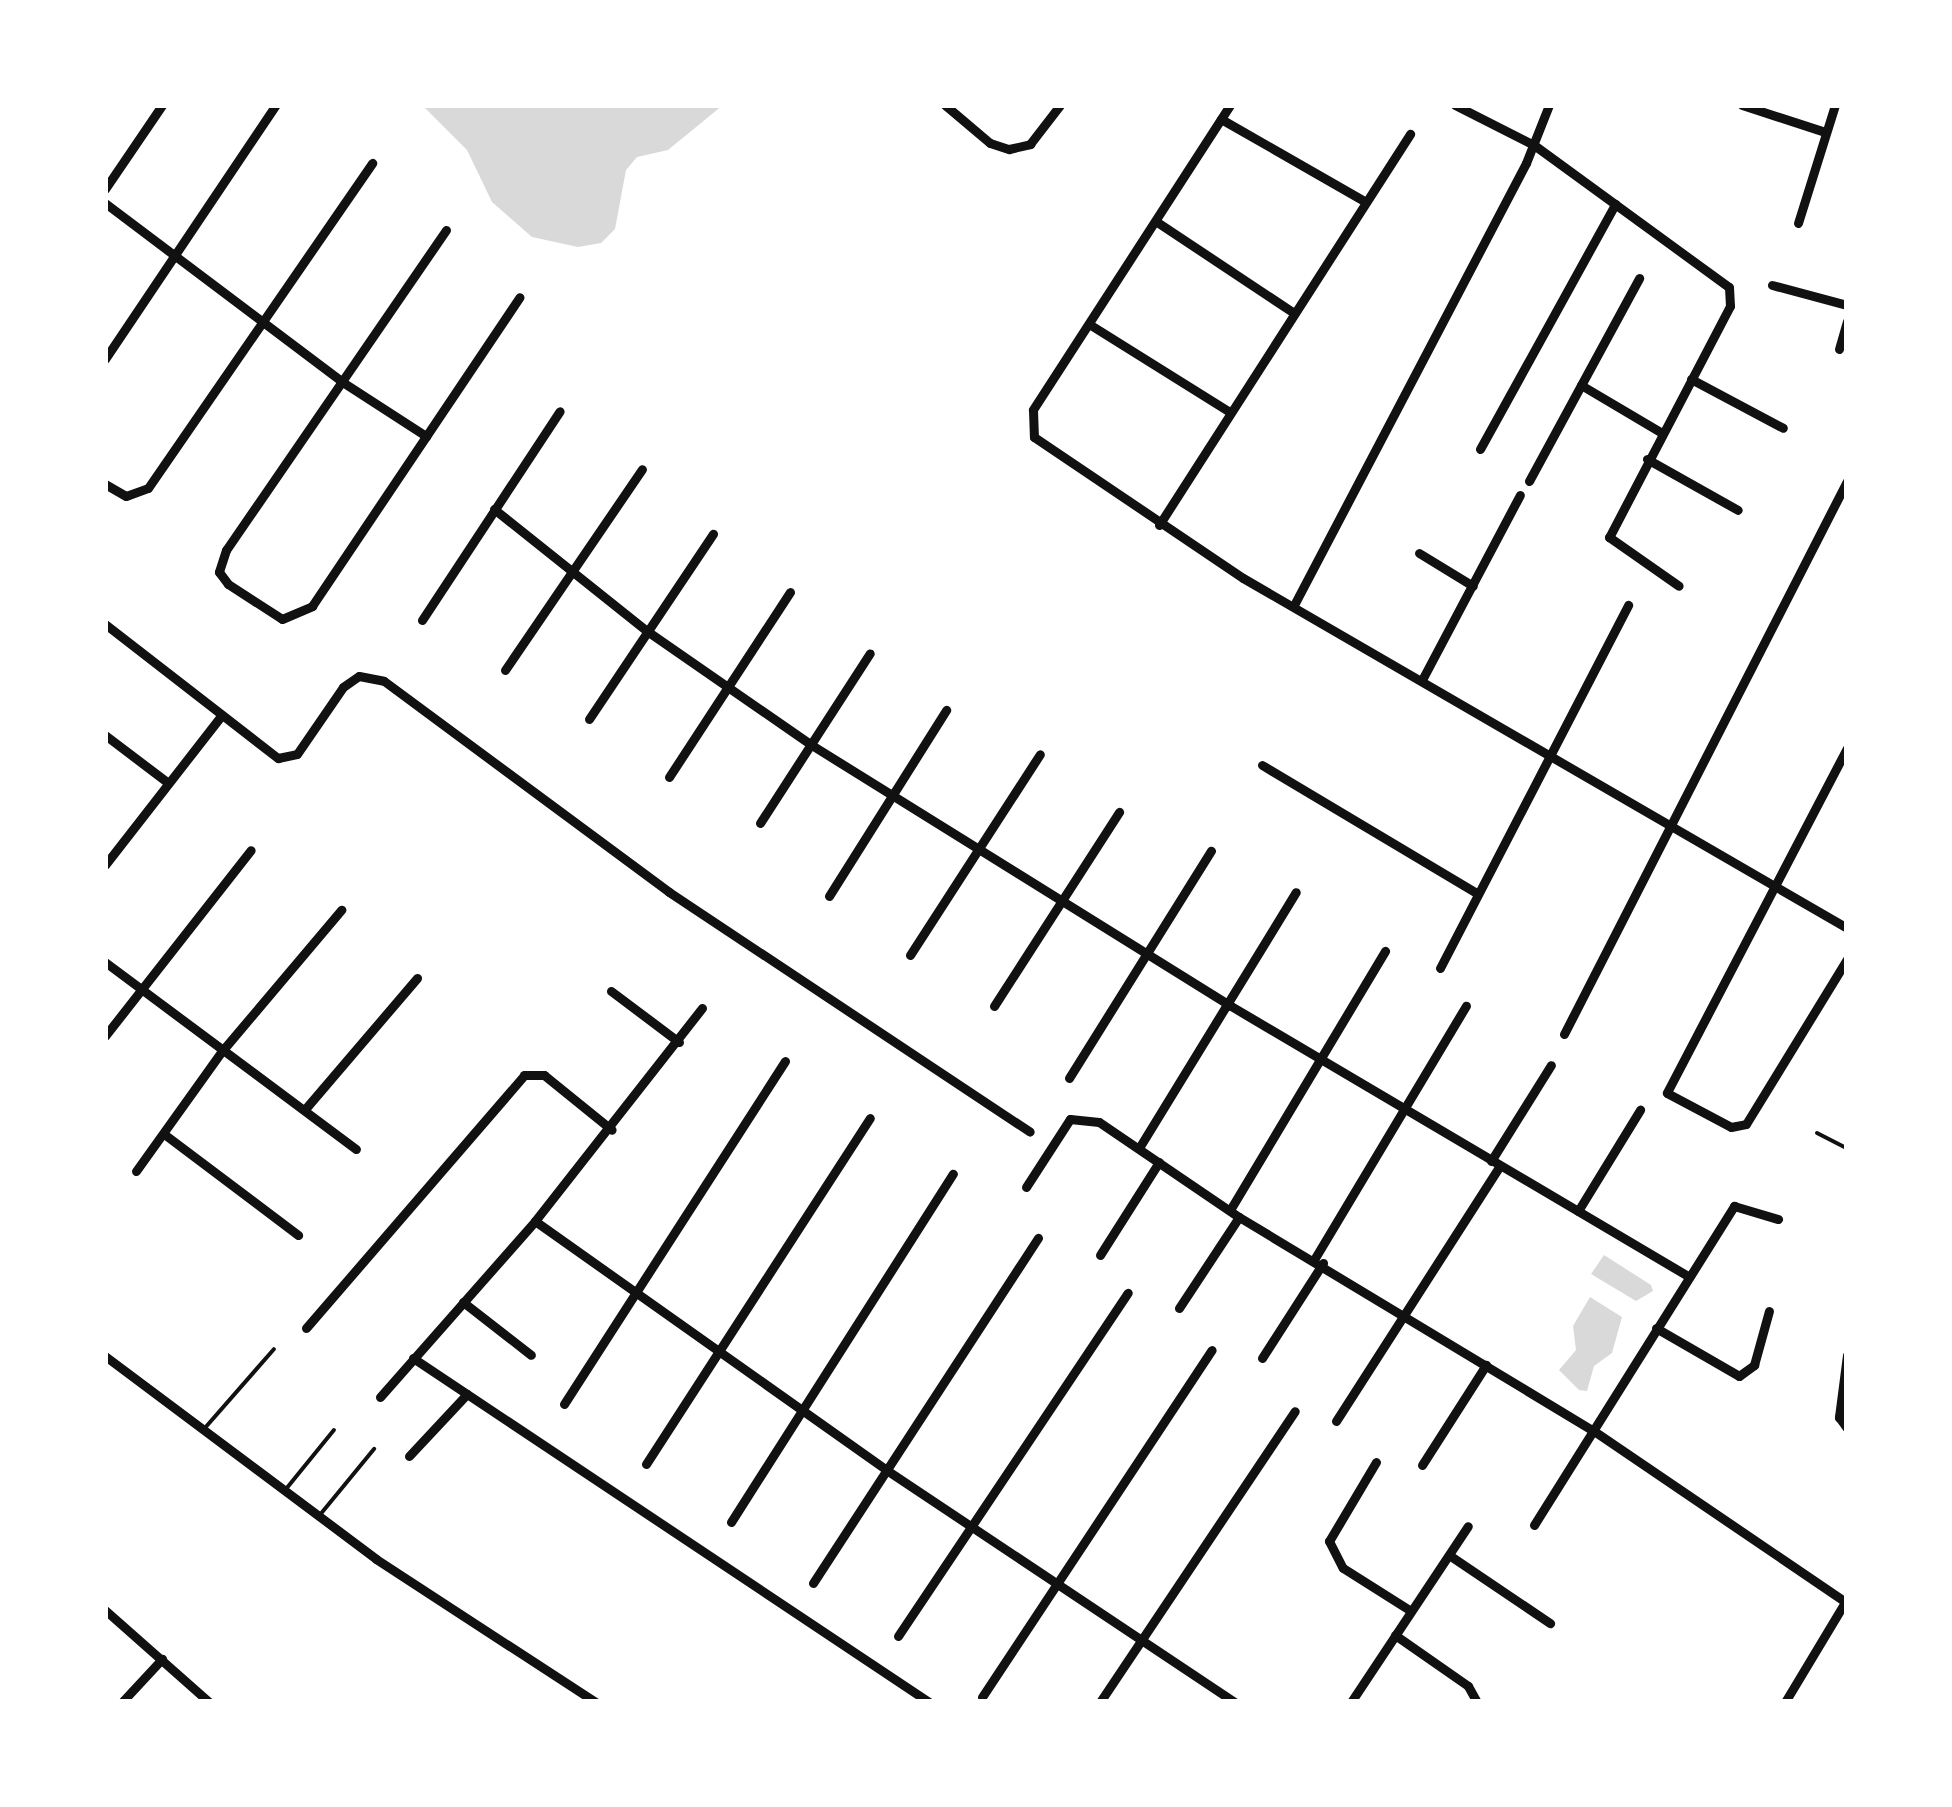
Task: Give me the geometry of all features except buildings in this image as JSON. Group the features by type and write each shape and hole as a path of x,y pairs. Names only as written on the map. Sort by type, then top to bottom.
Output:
{"street":[{"path":"105,189 162,105"},
{"path":"105,359 276,105"},
{"path":"945,105 990,144 1009,148 1030,144 1060,105"},
{"path":"1230,105 1029,422 1047,451 1159,525 1423,678 1551,760 1847,928"},
{"path":"1455,105 1534,145 1730,286 1730,306 1608,537 1679,586"},
{"path":"1294,604 1534,145 1550,105"},
{"path":"1742,105 1825,132"},
{"path":"1798,224 1835,105"},
{"path":"1221,120 1366,202"},
{"path":"1159,525 1410,134"},
{"path":"105,484 126,496 148,488 258,320 372,163"},
{"path":"105,203 344,383 426,436"},
{"path":"1480,449 1615,204"},
{"path":"1158,222 1294,313"},
{"path":"446,230 220,562 228,584 282,619 312,606 520,297"},
{"path":"1529,481 1639,278"},
{"path":"1772,286 1847,305"},
{"path":"1839,349 1847,321"},
{"path":"1089,324 1230,412"},
{"path":"1690,380 1783,428"},
{"path":"1581,385 1662,432"},
{"path":"422,620 560,410"},
{"path":"1647,459 1738,510"},
{"path":"505,670 642,469"},
{"path":"1564,1034 1847,481"},
{"path":"1423,678 1520,494"},
{"path":"494,509 648,631 810,744 1231,1006 1688,1276"},
{"path":"589,719 712,534"},
{"path":"1419,553 1473,586"},
{"path":"668,777 790,592"},
{"path":"1440,968 1628,605"},
{"path":"105,624 278,758 289,758 342,686 359,676 384,681 669,892 1030,1132"},
{"path":"760,823 870,652"},
{"path":"829,896 895,797 946,710"},
{"path":"105,865 221,716"},
{"path":"105,735 167,782"},
{"path":"1847,748 1671,1078 1672,1098 1731,1126 1746,1124 1847,959"},
{"path":"910,955 1040,754"},
{"path":"1262,765 1477,893"},
{"path":"994,1006 1058,900 1118,812"},
{"path":"105,844 114,852"},
{"path":"105,1036 144,992 251,850"},
{"path":"1069,1078 1144,952 1211,851"},
{"path":"1139,1148 1231,1006 1296,892"},
{"path":"136,1170 222,1051 342,910"},
{"path":"1230,1210 1324,1058 1384,951"},
{"path":"105,962 222,1051 306,1108 356,1149"},
{"path":"306,1108 417,978"},
{"path":"611,991 678,1042"},
{"path":"1262,1358 1466,1006"},
{"path":"380,1397 612,1130 702,1008"},
{"path":"564,1404 785,1061"},
{"path":"1336,1421 1408,1315 1551,1066"},
{"path":"306,1328 524,1075 544,1075 612,1130"},
{"path":"1578,1211 1640,1110"},
{"path":"646,1464 870,1118"},
{"path":"1026,1187 1070,1120 1099,1122 1239,1217 1319,1261 1591,1429 1846,1603 1785,1702"},
{"path":"164,1134 298,1235"},
{"path":"1100,1255 1160,1162"},
{"path":"730,1522 954,1174"},
{"path":"1534,1525 1734,1206 1744,1204 1778,1219"},
{"path":"1179,1308 1239,1217"},
{"path":"536,1221 804,1407 885,1469 1144,1639 1229,1700"},
{"path":"813,1583 1038,1238"},
{"path":"898,1636 1128,1292"},
{"path":"463,1302 531,1355"},
{"path":"1656,1328 1739,1376 1754,1365 1769,1312"},
{"path":"982,1697 1212,1350"},
{"path":"1847,1355 1839,1416 1847,1428"},
{"path":"105,1356 320,1516 595,1702"},
{"path":"413,1358 928,1702"},
{"path":"1422,1466 1486,1365"},
{"path":"409,1456 467,1394"},
{"path":"1100,1702 1294,1411"},
{"path":"1376,1462 1329,1541 1343,1568 1411,1611"},
{"path":"1351,1702 1468,1526"},
{"path":"1449,1554 1550,1623"},
{"path":"105,1610 209,1702"},
{"path":"1394,1636 1468,1686 1477,1702"},
{"path":"122,1702 162,1660"}],"lane":[{"path":"1817,1133 1847,1148"},
{"path":"204,1429 274,1349"},
{"path":"286,1490 334,1430"},
{"path":"320,1516 374,1449"}],"shaded area":[{"path":"422,105 723,105 668,150 637,157 626,170 615,229 601,243 578,247 532,237 492,202 467,150"},
{"path":"1604,1255 1651,1285 1653,1291 1636,1301 1591,1274"},
{"path":"1590,1297 1622,1317 1612,1353 1594,1366 1587,1391 1579,1390 1559,1370 1576,1350 1573,1326"}]}
